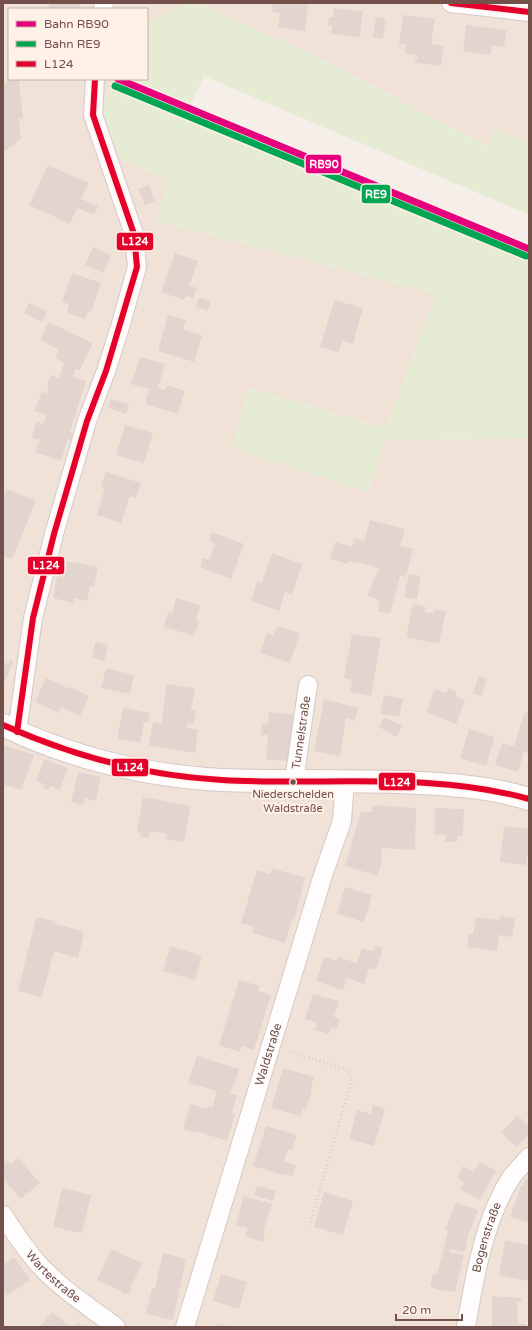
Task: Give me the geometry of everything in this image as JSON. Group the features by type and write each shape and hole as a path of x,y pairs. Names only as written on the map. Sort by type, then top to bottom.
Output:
{"street":[{"path":"452,3 529,12"},
{"path":"95,80 94,115 134,234 137,267 120,327 88,421 54,534 33,618 10,729 62,749 108,763 164,774 222,780 450,784 486,789 529,799"},
{"name":"Tunnelstraße","path":"294,781 308,685"},
{"name":"Waldstraße","path":"185,1327 323,875 342,821 345,781"},
{"name":"Bogenstraße","path":"466,1327 476,1274 490,1221 500,1198 513,1176 529,1157"},
{"name":"Wartestraße","path":"3,1215 35,1261 64,1289 116,1327"}],"path":[{"path":"271,1046 346,1069 352,1079 309,1227"}],"shaded area":[{"path":"3,3 188,3 148,23 148,8 8,8 8,80 113,80 102,112 121,159 169,180 156,221 436,294 386,428 248,388 368,492 384,441 529,438 529,1327 3,1327"},
{"path":"198,3 529,3 529,144 493,129 489,146 311,54"}],"green space":[{"path":"188,3 198,3 311,54 488,146 493,129 529,144 529,215 204,76 185,116 529,261 529,438 384,441 368,492 232,448 248,388 386,428 436,294 155,221 169,180 121,159 102,112 113,80 148,80 148,23"}],"building":[{"path":"50,3 81,3 78,8 48,8"},
{"path":"273,3 308,4 305,31 278,27 280,13 272,12"},
{"path":"334,8 363,11 360,37 331,34 332,25 328,25 329,17 333,17"},
{"path":"403,15 435,19 431,44 444,46 441,66 414,62 414,60 417,60 418,55 405,53 406,45 399,44"},
{"path":"376,17 386,19 383,39 373,37"},
{"path":"466,25 507,30 504,47 492,45 491,55 463,51"},
{"path":"10,80 19,80 23,118 19,119 21,139 3,152 3,84"},
{"path":"48,165 89,183 81,199 98,206 94,215 77,208 70,224 29,205"},
{"path":"149,185 155,201 145,205 138,189"},
{"path":"93,247 111,255 103,273 85,265"},
{"path":"175,253 198,261 189,286 197,288 193,298 186,296 184,300 161,292"},
{"path":"72,273 101,283 91,312 88,311 85,319 67,313 69,304 62,302"},
{"path":"199,298 211,301 208,311 196,307"},
{"path":"334,300 363,308 353,344 342,341 339,352 320,347"},
{"path":"29,303 47,311 42,322 24,313"},
{"path":"168,315 186,320 183,330 202,335 194,362 158,351"},
{"path":"48,322 93,343 80,370 75,369 73,377 86,381 70,432 74,433 72,440 68,439 61,461 35,452 40,440 32,437 36,422 43,424 46,415 34,411 42,392 47,394 49,387 47,386 51,375 59,378 64,363 55,358 59,350 40,340"},
{"path":"140,357 165,364 158,388 165,390 167,385 185,391 178,414 148,405 146,401 149,389 131,384"},
{"path":"111,399 129,404 126,414 108,408"},
{"path":"125,425 153,433 144,463 116,455"},
{"path":"106,472 141,483 136,498 130,496 121,523 97,515 105,488 101,487"},
{"path":"7,489 36,501 12,559 3,556 3,499"},
{"path":"370,520 405,529 400,546 413,549 406,577 400,576 390,614 378,611 380,600 368,595 379,568 358,562 349,561 348,564 330,559 335,542 352,547 355,538 364,541"},
{"path":"212,532 244,544 231,579 200,567 203,558 209,560 215,544 209,541"},
{"path":"272,553 302,564 292,595 285,592 279,611 251,601 257,581 262,583"},
{"path":"67,561 98,567 94,587 90,586 87,601 74,598 73,603 53,598 57,576 64,577"},
{"path":"409,574 421,576 417,599 404,597"},
{"path":"176,598 200,605 196,620 199,621 194,636 164,627 168,612 172,613"},
{"path":"413,604 426,607 424,612 434,613 435,609 446,611 439,644 406,637"},
{"path":"277,626 300,633 290,663 260,653 267,633 273,635"},
{"path":"352,634 381,638 371,696 350,692 352,680 344,678"},
{"path":"95,642 108,645 104,661 92,658"},
{"path":"10,660 13,662 3,686 3,662 8,664"},
{"path":"106,668 134,675 130,694 101,688"},
{"path":"478,676 487,678 482,696 473,694"},
{"path":"46,678 69,689 70,687 89,696 80,716 61,707 59,713 35,702"},
{"path":"167,684 195,688 191,710 196,711 194,724 187,723 187,728 198,730 195,753 149,745 153,722 162,723"},
{"path":"448,688 457,692 455,696 465,700 456,724 426,712 435,689 446,693"},
{"path":"384,695 403,699 399,717 380,714"},
{"path":"324,699 358,708 355,721 346,718 340,756 314,751"},
{"path":"123,707 150,713 148,723 144,722 140,743 117,739"},
{"path":"525,711 529,713 529,750 528,752 524,751 518,772 495,765 502,743 514,746"},
{"path":"269,712 294,714 291,761 266,760 268,735 261,735 262,723 268,724"},
{"path":"384,717 402,726 396,737 379,727"},
{"path":"469,729 495,737 486,766 460,758"},
{"path":"3,745 34,755 21,790 3,784"},
{"path":"44,759 68,768 60,790 50,786 48,790 43,788 44,784 36,781"},
{"path":"78,772 101,777 96,801 85,798 83,805 71,802"},
{"path":"143,797 191,806 184,842 166,839 167,834 150,831 148,838 140,837 141,833 137,832"},
{"path":"372,805 416,808 415,850 382,848 381,866 378,876 345,866 361,812 372,812"},
{"path":"435,808 464,809 463,836 458,836 457,842 445,842 446,835 435,835"},
{"path":"504,826 529,829 529,855 527,855 526,865 500,862"},
{"path":"272,868 305,878 294,921 292,920 285,943 252,933 254,927 241,923 257,870 270,874"},
{"path":"345,887 372,895 364,922 337,914"},
{"path":"501,916 515,918 512,937 499,935 497,951 467,947 469,934 473,934 476,917 500,920"},
{"path":"38,917 84,932 78,958 54,951 42,997 18,991 36,918"},
{"path":"170,946 202,956 195,980 163,971"},
{"path":"374,946 383,948 376,970 369,968 364,984 347,978 343,990 316,981 324,957 337,961 338,957 357,963 362,948 373,951"},
{"path":"239,980 260,986 258,991 271,995 254,1050 242,1046 240,1052 219,1045"},
{"path":"313,994 339,1001 334,1017 340,1020 337,1029 331,1027 329,1034 315,1030 317,1023 305,1019"},
{"path":"197,1056 238,1069 239,1071 230,1094 237,1095 232,1113 235,1114 227,1141 196,1131 196,1133 183,1129 190,1104 207,1109 208,1106 212,1108 217,1091 188,1083"},
{"path":"283,1068 314,1077 310,1091 312,1091 306,1109 303,1108 300,1116 271,1108"},
{"path":"373,1105 385,1109 374,1146 349,1139 357,1110 371,1114"},
{"path":"517,1115 529,1126 529,1134 517,1147 501,1133"},
{"path":"266,1126 297,1135 292,1150 288,1149 284,1161 296,1165 293,1176 283,1175 253,1166"},
{"path":"18,1158 40,1183 21,1199 3,1179 3,1164 7,1160 11,1164"},
{"path":"480,1162 496,1171 480,1200 460,1189 464,1182 457,1178 463,1166 473,1172"},
{"path":"525,1179 529,1180 529,1223 510,1217"},
{"path":"257,1186 276,1191 273,1201 254,1195"},
{"path":"62,1188 91,1195 82,1233 53,1227"},
{"path":"324,1192 353,1201 343,1235 314,1227"},
{"path":"244,1196 272,1204 263,1232 265,1233 263,1242 245,1236 248,1228 236,1225"},
{"path":"456,1202 478,1210 467,1238 465,1252 449,1249 449,1252 464,1255 455,1292 436,1289 430,1286 433,1274 437,1275 448,1231 445,1229"},
{"path":"505,1240 529,1245 529,1272 527,1281 499,1275"},
{"path":"111,1249 142,1263 131,1287 132,1289 130,1293 122,1293 122,1291 97,1280"},
{"path":"163,1253 186,1259 173,1320 146,1314 152,1288 155,1289"},
{"path":"14,1257 30,1280 7,1296 3,1290 3,1265"},
{"path":"221,1274 247,1282 239,1309 213,1301"},
{"path":"492,1296 521,1298 521,1302 517,1302 518,1324 526,1324 526,1327 492,1327"},
{"path":"52,1312 66,1323 70,1327 40,1327"},
{"path":"79,1323 84,1327 75,1327"},
{"path":"216,1324 226,1326 226,1327 216,1327"}],"rail line":[{"name":"RB90","path":"120,80 529,249"},
{"name":"RE9","path":"115,86 526,256"}],"transit line":[{"name":"L124","path":"451,3 529,12"},
{"name":"L124","path":"17,732 33,618 54,534 87,421 106,371 137,267 134,234 93,115 95,80"},
{"name":"L124","path":"3,725 56,746 110,763 193,778 260,781 415,782 491,790 529,799"}],"place":[{"name":"Niederschelden Waldstraße","path":"293,782"}]}
